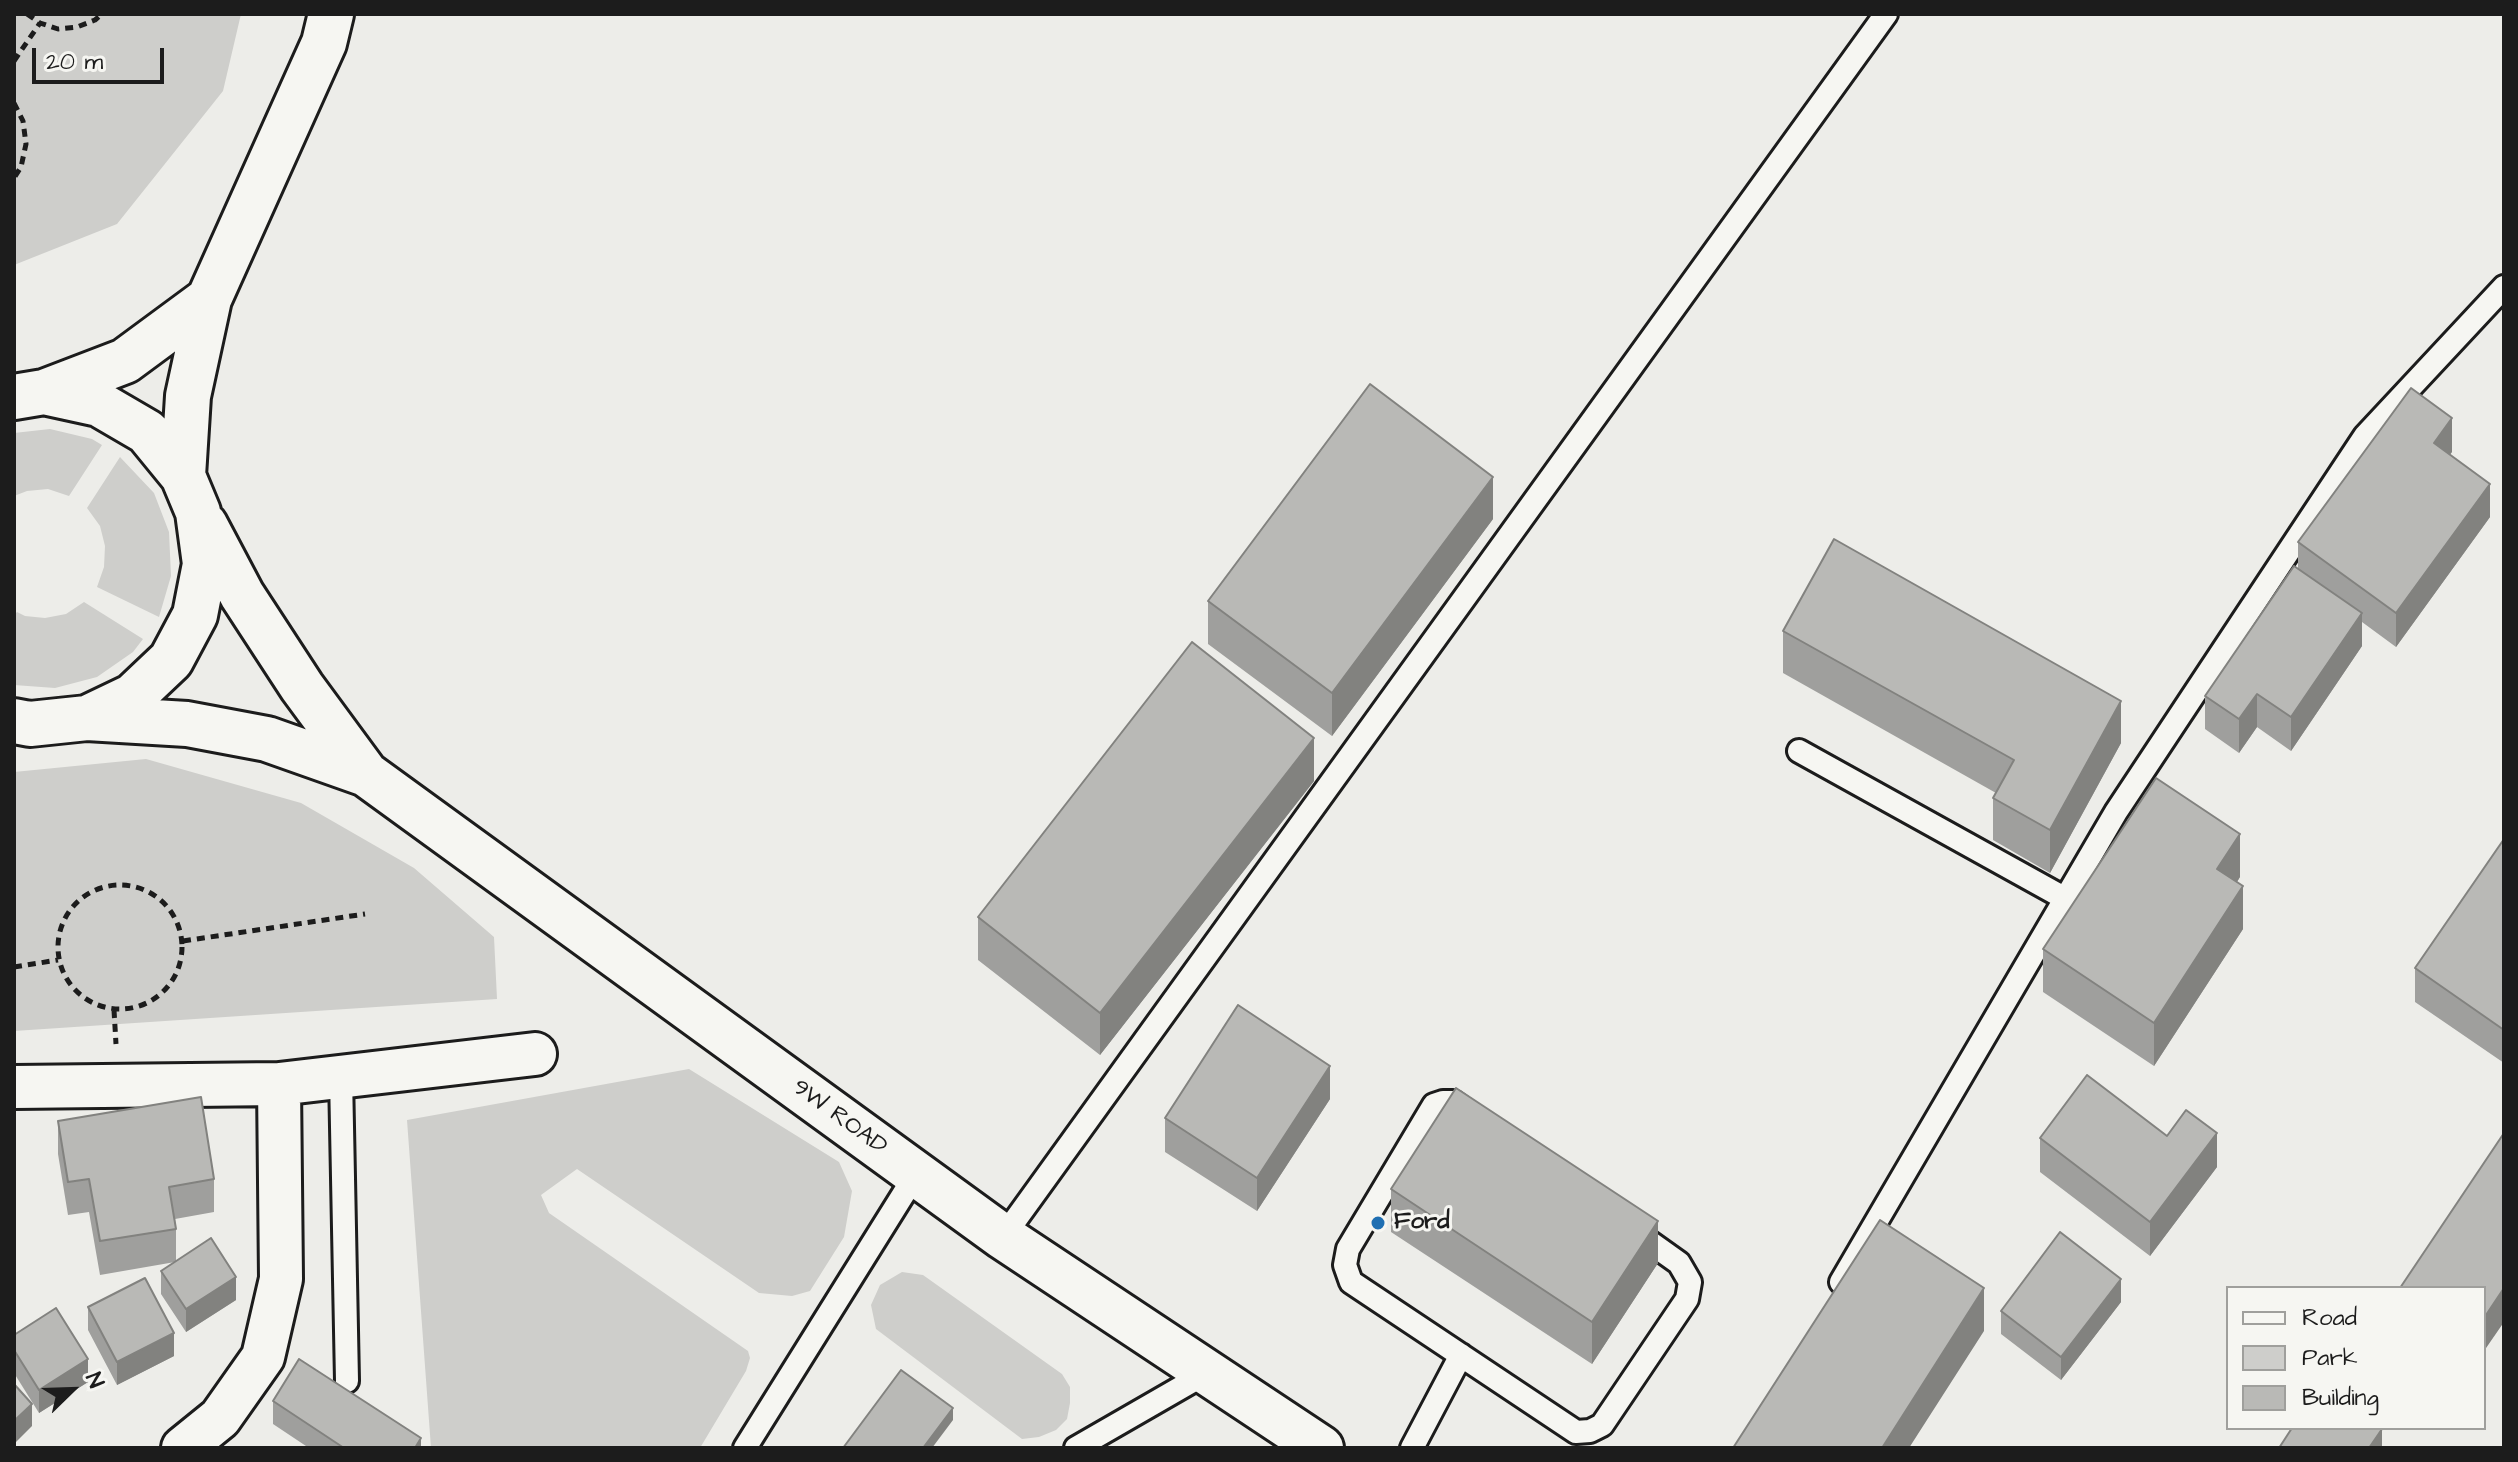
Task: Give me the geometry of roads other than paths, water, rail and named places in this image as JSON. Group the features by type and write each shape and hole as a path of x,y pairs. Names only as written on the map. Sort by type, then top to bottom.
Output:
{"highway":[{"path":"87,718 133,696 171,660 195,615 205,564 191,494 188,396 209,299 324,43 331,14"},
{"path":"29,395 125,361 209,299"},
{"path":"29,395 99,404 147,432 191,494 242,595 302,687 366,774"},
{"path":"19,724 87,718 187,724 267,739 366,774"},
{"name":"9W ROAD","path":"366,774 1003,1237 1321,1448"}],"street":[{"path":"14,1087 279,1084 535,1054"},
{"path":"183,1448 220,1418 263,1357 281,1279 279,1084"}],"lane":[{"path":"1003,1237 1886,14"},
{"path":"1831,1299 2116,812 2365,436 2504,287"},
{"path":"1799,751 2066,899"},
{"path":"341,1076 347,1381"},
{"path":"1443,1102 1453,1102 1679,1263 1690,1282 1687,1299 1602,1425 1590,1431 1576,1432 1461,1355 1351,1282 1345,1265 1348,1249 1434,1105 1443,1102"},
{"path":"745,1448 916,1174"},
{"path":"1412,1448 1461,1355"},
{"path":"1076,1448 1208,1372"}],"place":[{"name":"Ford","path":"1378,1223"}]}
